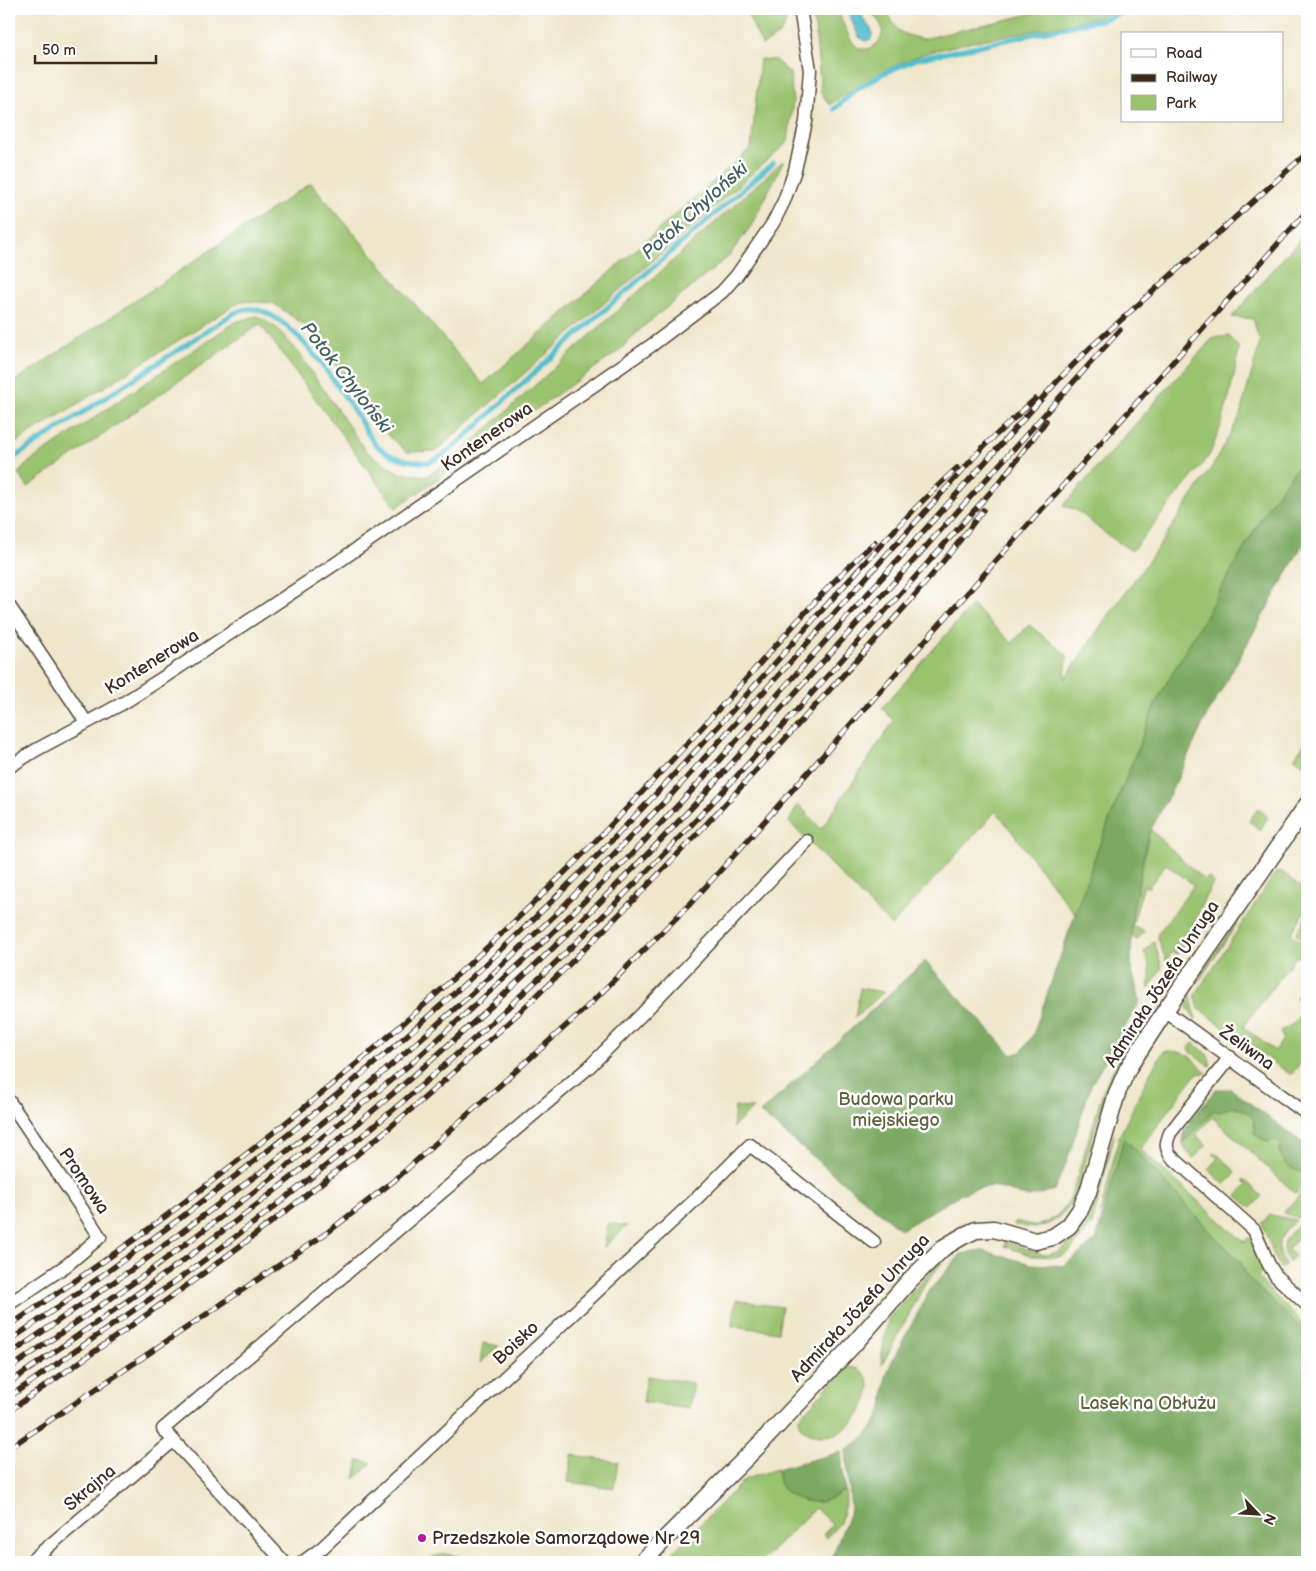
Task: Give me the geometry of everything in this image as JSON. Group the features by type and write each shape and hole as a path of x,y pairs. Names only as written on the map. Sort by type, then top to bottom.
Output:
{"street":[{"name":"Kontenerowa","path":"9,767 36,750 125,702 335,564 652,345 722,292 746,263 773,223 784,201 795,170 806,122 810,70 800,9"},
{"path":"9,606 86,722"},
{"name":"Admirała Józefa Unruga","path":"642,1562 760,1444 854,1344 909,1281 943,1248 976,1230 994,1229 1035,1241 1053,1237 1069,1226 1080,1210 1088,1192 1117,1093 1128,1068 1307,805"},
{"path":"284,1562 163,1429 588,1068 807,841"},
{"name":"Żeliwna","path":"1165,1011 1230,1056 1307,1114"},
{"path":"1230,1056 1170,1133 1165,1143 1167,1150 1171,1156 1254,1230 1269,1266 1276,1276 1307,1305"},
{"name":"Promowa","path":"9,1101 100,1237 67,1265 9,1304"},
{"name":"Boisko","path":"303,1562 330,1541 688,1206 750,1145 874,1242"},
{"name":"Skrajna","path":"30,1562 173,1441"}],"green space":[{"path":"745,9 787,9 786,21 781,31 773,39 762,45"},
{"path":"810,9 837,9 851,41 859,48 864,49 874,46 878,42 882,31 881,25 870,9 886,9 899,31 923,39 1052,9 1123,9 1077,22 922,54 881,73 829,105 821,92 815,27"},
{"path":"760,59 775,60 790,73 793,102 788,142 436,451 407,452 376,424 313,331 273,303 241,301 9,447 9,385 311,183 483,384 751,148"},
{"path":"784,160 751,226 728,257 643,327 619,351 396,508 260,324 28,487 18,473 29,462 235,322 257,316 277,328 294,347 366,451 399,473 427,476 458,455"},
{"path":"1307,231 1307,454 1269,505 1156,702 1096,854 1075,914 996,811 891,926 789,822 798,804 821,829 894,721 882,708 972,605 1012,643 1029,625 1067,655 1065,679 1102,624 1155,552 1213,465 1239,418 1260,343 1253,319 1232,317"},
{"path":"1229,336 1239,348 1227,403 1209,456 1132,551 1102,531 1080,513 1063,506 1213,338"},
{"name":"Budowa parku miejskiego","path":"1307,454 1307,537 1205,719 1177,780 1148,835 1132,913 1131,967 1140,1001 1091,1085 1067,1161 1054,1190 1029,1197 992,1186 974,1189 959,1195 901,1230 760,1113 925,961 1012,1055 1021,1052 1033,1035 1096,854 1156,702 1269,505"},
{"path":"1307,740 1307,764 1306,766 1294,758"},
{"path":"1258,808 1268,817 1260,830 1249,821"},
{"path":"1150,829 1205,881 1208,877 1214,882 1204,899 1191,931 1177,955 1172,952 1166,961 1157,935 1194,885 1166,864 1148,888 1144,885 1132,925 1144,931 1137,940 1130,932 1132,913"},
{"path":"1276,864 1199,981 1195,982"},
{"path":"1281,871 1307,892 1307,907 1291,934 1307,946 1307,948 1300,958 1296,956 1243,1027 1275,1051 1283,1039 1280,1031 1293,1024 1302,1012 1307,1013 1307,1054 1291,1075 1199,1009 1195,995 1275,873"},
{"path":"1307,915 1307,942 1296,934"},
{"path":"1154,941 1162,967 1149,989 1150,970 1144,952"},
{"path":"1307,983 1307,996 1302,1002 1296,998"},
{"path":"860,988 884,992 855,1018"},
{"path":"1190,992 1196,1020 1187,1007"},
{"path":"1151,1006 1149,1020 1121,1063 1107,1094 1074,1198 1060,1216 1048,1224 1033,1228 1014,1225 1015,1221 1033,1225 1044,1224 1057,1215 1070,1199 1104,1089 1110,1075"},
{"path":"1193,1043 1208,1055 1210,1066 1191,1052 1189,1048"},
{"path":"1164,1051 1184,1053 1207,1073 1196,1074 1140,1149 1244,1242 1249,1237 1262,1269 1258,1278 1307,1328 1307,1334 1247,1277 1240,1261 1218,1240 1124,1138 1105,1209 1100,1214 1119,1137 1151,1071"},
{"path":"1216,1089 1231,1089 1307,1146 1306,1172 1295,1170 1286,1164 1281,1156 1281,1145 1275,1140 1268,1142 1254,1134 1253,1118 1247,1112 1233,1106 1219,1112 1214,1110 1183,1143 1186,1128 1190,1121"},
{"path":"1233,1106 1247,1112 1253,1118 1254,1134 1268,1142 1275,1139 1281,1146 1279,1152 1300,1172 1306,1172 1296,1194 1212,1117 1196,1135 1207,1145 1194,1158 1186,1151 1183,1143 1214,1109 1219,1112"},
{"path":"735,1107 753,1108 733,1128"},
{"path":"1114,1135 1092,1225 1069,1252 1062,1256 1053,1257 1033,1256 1004,1246 1005,1242 1045,1255 1058,1252 1075,1239 1089,1216"},
{"name":"Lasek na Obłużu","path":"1124,1138 1218,1240 1240,1261 1247,1277 1307,1334 1307,1562 830,1562 851,1509 846,1450 867,1435 876,1422 883,1407 886,1376 892,1361 930,1290 961,1254 980,1250 1031,1264 1064,1266 1096,1240"},
{"path":"1215,1152 1236,1172 1225,1185 1208,1169 1218,1158 1213,1154"},
{"path":"1307,1177 1307,1205 1299,1218 1283,1213 1298,1197"},
{"path":"1244,1179 1262,1196 1251,1208 1237,1196 1247,1185 1243,1181"},
{"path":"1270,1215 1296,1220 1280,1241 1279,1251 1286,1265 1281,1268 1277,1264 1262,1223"},
{"path":"1304,1219 1307,1219 1307,1235 1304,1232 1288,1249 1295,1256 1289,1262 1283,1249 1284,1244 1290,1234"},
{"path":"608,1223 627,1226 604,1247"},
{"path":"941,1260 943,1261 924,1286 882,1365 882,1353 888,1319"},
{"path":"736,1300 782,1307 778,1332 732,1326"},
{"path":"483,1343 499,1346 480,1363"},
{"path":"848,1367 862,1372 868,1381 868,1394 863,1409 853,1422 840,1432 825,1436 809,1433 804,1430 800,1425 799,1418 843,1370"},
{"path":"647,1376 693,1383 689,1409 643,1402"},
{"path":"841,1452 845,1491 821,1502 808,1502 789,1494 780,1485 777,1469"},
{"path":"572,1455 618,1462 614,1488 568,1482"},
{"path":"359,1460 372,1463 355,1479"},
{"path":"777,1469 779,1482 799,1499 818,1502 845,1491 846,1500 840,1523 826,1538 823,1535 832,1525 815,1508 761,1562 663,1562 745,1479"},
{"path":"446,1554 459,1556 468,1562 424,1562 434,1556"}],"water":[{"path":"846,9 860,9 863,18 872,31 871,39 866,41 859,37"}],"waterway":[{"name":"Potok Chyloński","path":"834,109 856,90 882,74 917,59 1104,19 1133,9"},
{"name":"Potok Chyloński","path":"9,461 231,315 241,310 249,309 268,314 283,323 313,353 338,387 371,439 381,450 415,462 436,460 463,439 599,315 773,163"}],"railway":[{"path":"9,1369 146,1274 280,1172 413,1062 534,951 631,855 696,786 1062,376 1091,347 1307,153"},
{"path":"9,1448 328,1232 396,1179 588,1006 690,904 738,851 1307,211"},
{"path":"9,1383 168,1272 284,1184 408,1081 528,972 698,801 1120,330"},
{"path":"9,1355 141,1263 266,1168 356,1096 467,998 554,916 672,794 985,445 1035,399"},
{"path":"9,1397 183,1276 270,1210 397,1107 519,997 646,873 767,743 1003,478 1046,421"},
{"path":"9,1341 162,1232 237,1175 383,1056 454,994 523,929 619,833 919,504 957,468"},
{"path":"9,1411 198,1278 259,1232 380,1136 496,1034 611,923 723,807 892,621 939,567 983,510"},
{"path":"9,1326 154,1225 265,1140 319,1096 477,957 599,838 684,748 825,591 875,542"}],"place":[{"name":"Przedszkole Samorządowe Nr 29","path":"422,1538"}]}
